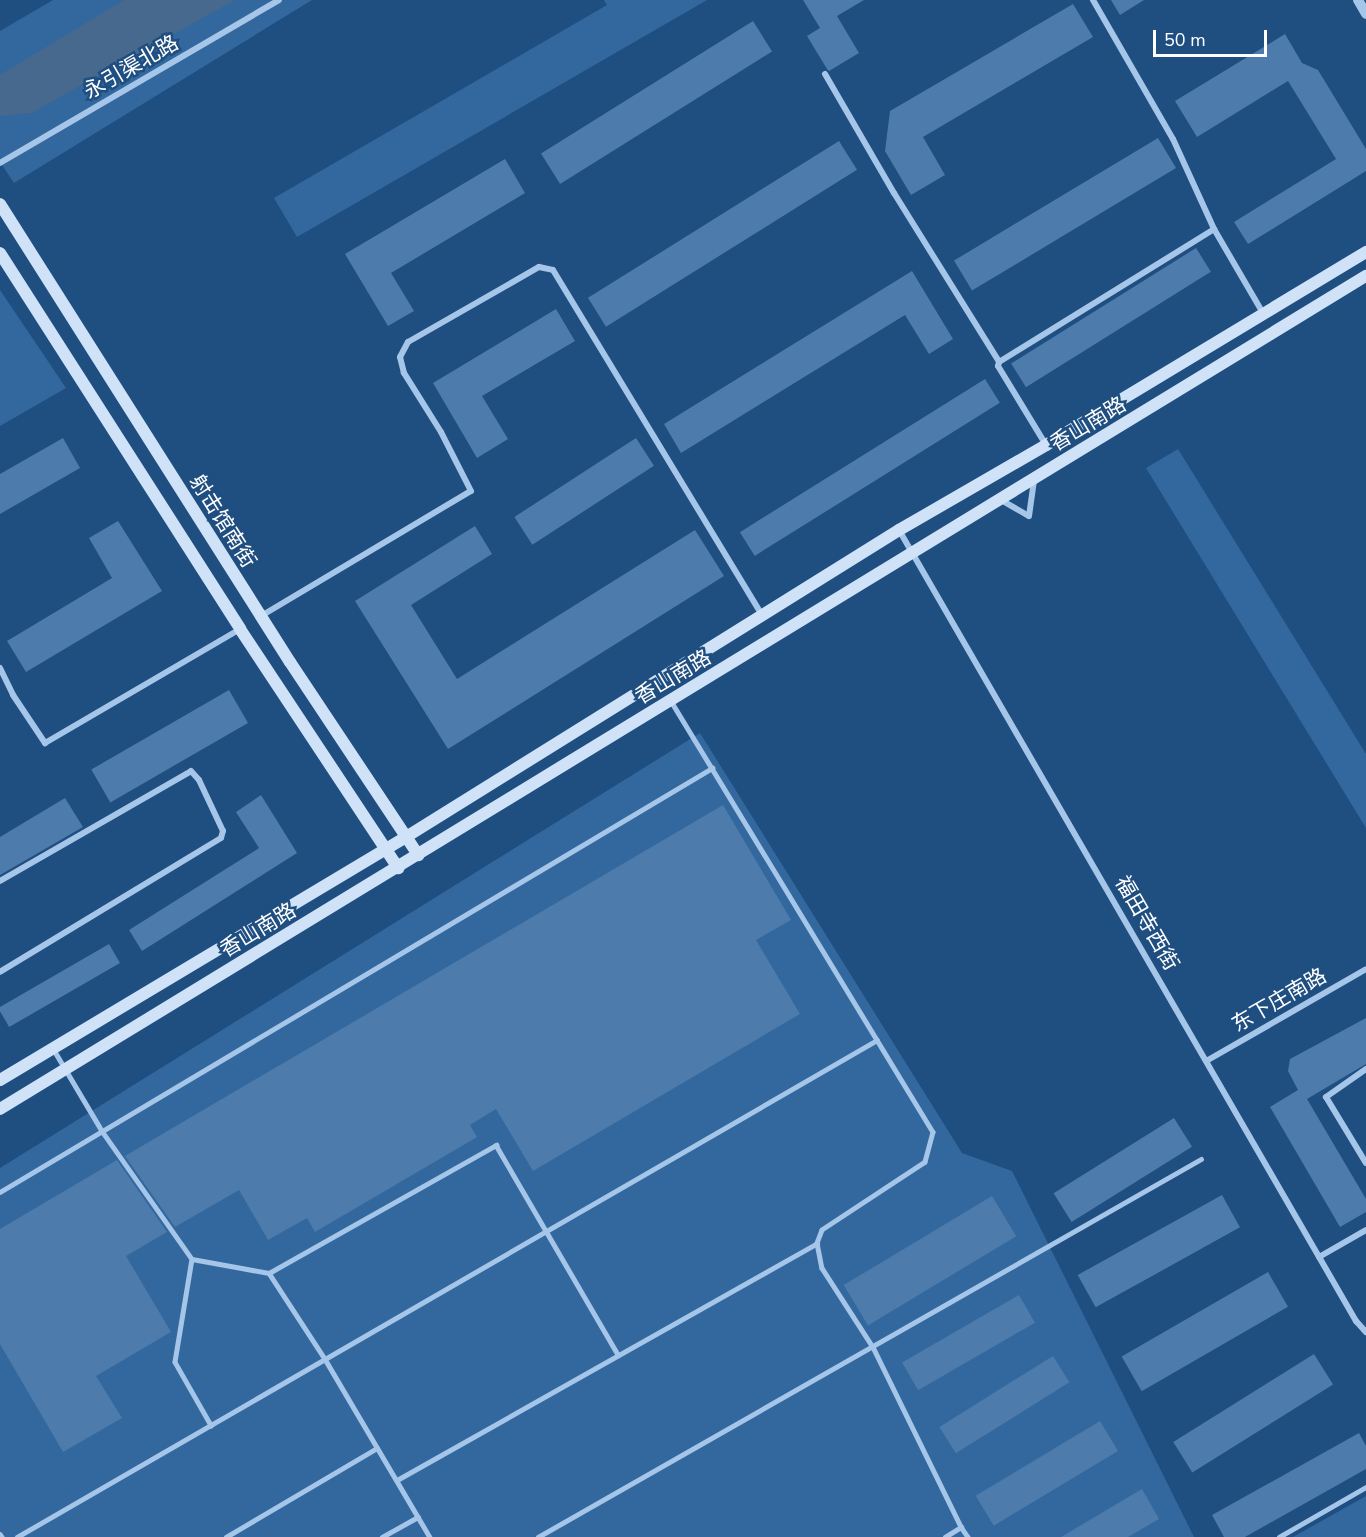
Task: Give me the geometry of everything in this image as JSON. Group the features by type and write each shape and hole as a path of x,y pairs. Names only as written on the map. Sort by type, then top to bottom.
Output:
{"main road":[{"name":"射击馆南街","path":"0,204 260,616 418,855"},
{"name":"香山南路","path":"0,1080 406,837 899,530 1046,446 1366,252"},
{"name":"射击馆南街","path":"0,253 240,629 398,868"},
{"name":"香山南路","path":"0,1110 1366,276"}],"street":[{"name":"永引渠北路","path":"0,163 279,0"},
{"path":"1093,0 1173,139 1193,189 1264,315"},
{"path":"1358,0 1366,14"},
{"path":"825,74 894,193 999,362 998,366 1046,446"},
{"path":"999,362 1214,229"},
{"path":"260,616 471,491 441,432 404,374 400,357 408,342 539,267 553,270 762,616"},
{"path":"1001,500 1029,516 1034,479"},
{"name":"福田寺西街","path":"899,530 1208,1060 1356,1321 1366,1332"},
{"path":"0,668 13,695 45,743 240,629"},
{"path":"0,881 191,771 199,780 223,831 221,838 0,972"},
{"name":"东下庄南路","path":"1208,1060 1366,969"},
{"path":"1366,1069 1326,1097 1366,1163"},
{"path":"1319,1257 1366,1230"}],"lane":[{"path":"671,701 933,1132 925,1162 822,1230 817,1243 822,1268 873,1347 968,1537"},
{"path":"0,1192 712,768"},
{"path":"17,1537 877,1040"},
{"path":"53,1048 102,1131 192,1259 175,1362 211,1425"},
{"path":"192,1259 269,1273 496,1145 618,1355"},
{"path":"538,1537 1202,1160"},
{"path":"397,1480 817,1243"},
{"path":"269,1273 325,1359 430,1537"},
{"path":"226,1537 377,1448"},
{"path":"1279,1537 1366,1487"},
{"path":"382,1537 418,1517"},
{"path":"945,1537 961,1527"}],"shaded area":[{"path":"53,0 312,0 14,183 0,162 0,31"},
{"path":"124,0 235,0 31,113 0,116 0,75"},
{"path":"604,0 707,0 297,237 274,198 607,5"},
{"path":"0,290 66,388 0,426"},
{"path":"1178,449 1366,754 1366,828 1146,468"},
{"path":"700,733 962,1153 1012,1171 1194,1537 0,1537 0,1168"},
{"path":"1366,1496 1366,1537 1293,1537"}],"building":[{"path":"803,0 864,0 837,16 859,53 829,71 807,36 820,28"},
{"path":"1111,0 1144,0 1120,15"},
{"path":"1073,4 1093,37 923,137 945,175 911,195 885,151 890,111"},
{"path":"753,21 772,52 560,184 541,153"},
{"path":"1285,34 1302,63 1318,70 1366,149 1366,171 1248,244 1234,222 1336,159 1288,81 1197,137 1175,101"},
{"path":"1158,138 1176,168 972,291 954,261"},
{"path":"839,141 857,170 606,327 588,298"},
{"path":"505,159 525,193 391,273 414,311 388,326 345,254"},
{"path":"1196,248 1211,272 1026,387 1011,364"},
{"path":"912,271 953,339 929,354 905,315 681,453 664,424"},
{"path":"556,309 575,341 482,396 508,439 477,458 433,383"},
{"path":"985,379 1000,403 755,556 740,532"},
{"path":"63,438 80,468 0,514 0,474"},
{"path":"636,438 654,466 532,545 514,517"},
{"path":"118,521 162,591 26,672 7,641 112,578 89,538"},
{"path":"475,526 492,554 411,605 457,679 695,530 724,576 448,749 355,601"},
{"path":"229,690 248,723 110,802 91,770"},
{"path":"261,795 297,853 142,951 129,930 259,848 236,812"},
{"path":"65,798 83,827 0,875 0,837"},
{"path":"723,805 791,920 756,940 800,1014 533,1171 496,1109 470,1125 477,1137 315,1232 307,1218 268,1240 239,1190 175,1227 125,1156"},
{"path":"109,944 120,963 9,1027 0,1007"},
{"path":"1366,1018 1366,1064 1307,1099 1366,1199 1366,1212 1340,1227 1270,1107 1298,1090 1288,1071 1290,1059"},
{"path":"1174,1118 1192,1147 1072,1222 1054,1193"},
{"path":"117,1160 167,1232 126,1256 171,1332 96,1376 122,1418 63,1452 0,1344 0,1229"},
{"path":"1222,1195 1240,1227 1096,1307 1078,1275"},
{"path":"992,1196 1016,1236 868,1325 844,1285"},
{"path":"1268,1272 1288,1307 1142,1391 1122,1356"},
{"path":"1019,1295 1035,1323 918,1390 902,1362"},
{"path":"1314,1354 1333,1385 1192,1472 1173,1442"},
{"path":"1053,1356 1069,1382 956,1453 939,1427"},
{"path":"1100,1421 1118,1451 994,1526 976,1496"},
{"path":"1359,1433 1366,1446 1366,1469 1245,1537 1224,1537 1212,1515"},
{"path":"1142,1489 1159,1519 1128,1537 1061,1537"}]}
